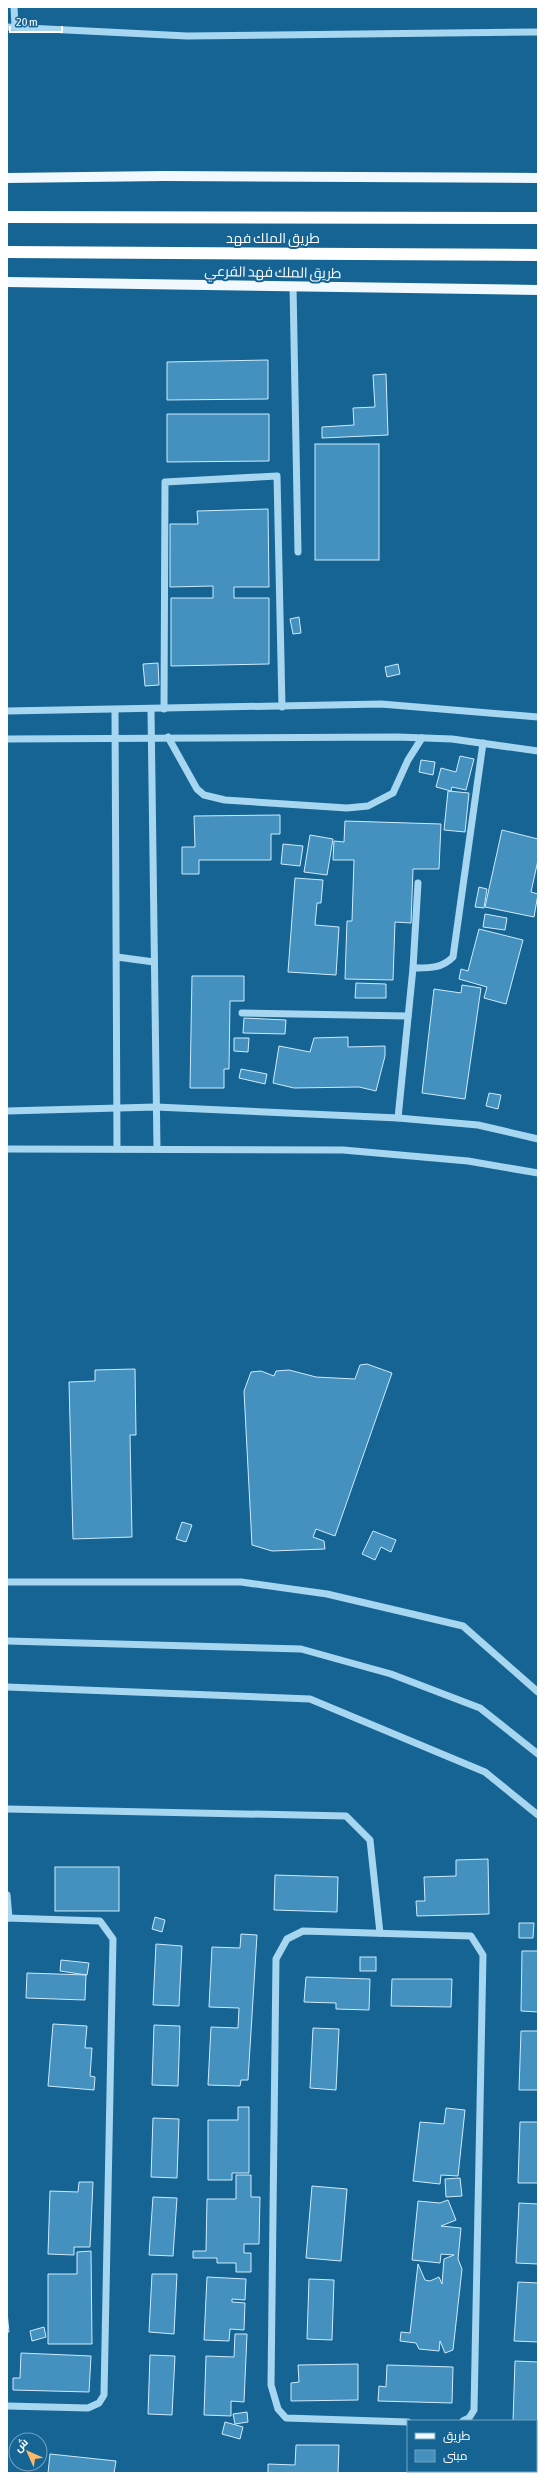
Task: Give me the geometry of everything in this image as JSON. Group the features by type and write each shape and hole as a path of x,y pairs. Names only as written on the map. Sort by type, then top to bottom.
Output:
{"highway":[{"name":"طريق الملك فهد","path":"7,217 538,218"},
{"name":"طريق الملك فهد","path":"7,252 538,255"}],"main road":[{"path":"7,178 164,176 538,178"},
{"name":"طريق الملك فهد الفرعي","path":"7,282 538,290"}],"street":[{"path":"14,7 11,26 187,36 538,32"},
{"path":"293,286 298,552"},
{"path":"164,709 165,482 277,476 282,707"},
{"path":"7,711 151,710 381,704 538,717"},
{"path":"115,710 117,1148"},
{"path":"151,710 156,1150"},
{"path":"7,739 151,737 422,738 483,743 538,751"},
{"path":"168,737 197,789 204,794 225,800 347,808 368,806 392,793 408,760 422,738"},
{"path":"413,968 436,968 446,964 453,957 483,743"},
{"path":"398,1118 413,968 418,883"},
{"path":"117,957 154,962"},
{"path":"242,1013 408,1016"},
{"path":"7,1111 156,1107 398,1118 478,1125 538,1139"},
{"path":"7,1149 117,1148 156,1150 343,1150 468,1161 538,1173"},
{"path":"7,1582 241,1582 327,1594 463,1626 538,1692"},
{"path":"7,1641 301,1649 391,1674 480,1708 538,1754"},
{"path":"7,1687 310,1699 484,1772 538,1815"},
{"path":"7,1809 346,1816 370,1840 380,1933"},
{"path":"7,1896 8,1918 100,1921 113,1939 104,2395 99,2403 88,2408 7,2406"},
{"path":"407,2422 286,2418 278,2409 271,2384 276,1959 287,1939 303,1931 471,1936 483,1955 474,2410 469,2418 465,2420"}],"building":[{"path":"268,360 268,399 167,400 167,362"},
{"path":"386,374 388,435 322,438 322,427 354,425 353,408 375,407 373,375"},
{"path":"167,414 269,414 269,461 167,462"},
{"path":"315,444 379,444 379,560 315,560"},
{"path":"268,509 269,587 234,587 234,598 269,598 269,664 171,666 171,598 213,598 213,586 170,587 170,524 198,524 197,511"},
{"path":"299,617 301,633 293,634 290,619"},
{"path":"158,663 159,685 145,686 143,664"},
{"path":"398,664 400,674 387,677 385,667"},
{"path":"460,756 474,759 466,790 452,787 451,791 436,787 441,768 456,772"},
{"path":"421,760 435,762 433,775 419,772"},
{"path":"448,791 469,793 465,832 444,830"},
{"path":"280,815 280,834 271,834 271,860 199,860 199,874 182,874 182,847 195,847 194,816"},
{"path":"345,821 441,824 439,869 413,869 411,923 395,922 393,980 345,979 347,921 352,921 354,860 333,860 334,841 344,842"},
{"path":"502,830 538,839 538,860 531,892 538,894 534,917 485,907"},
{"path":"310,835 333,839 327,875 304,872"},
{"path":"283,844 303,846 300,866 281,864"},
{"path":"295,878 323,880 321,903 317,903 315,925 339,927 336,975 288,972"},
{"path":"479,887 487,889 484,908 475,907"},
{"path":"485,914 507,918 505,930 483,927"},
{"path":"479,929 523,940 506,1004 484,998 487,987 459,979 461,969 468,971"},
{"path":"192,976 244,976 244,1001 230,1001 229,1069 224,1069 224,1088 190,1088"},
{"path":"356,983 386,984 386,998 355,998"},
{"path":"462,985 481,988 465,1099 422,1093 434,989 461,993"},
{"path":"244,1018 286,1020 285,1034 243,1033"},
{"path":"348,1037 348,1047 385,1046 385,1056 376,1091 359,1087 294,1088 273,1083 279,1046 310,1052 314,1038"},
{"path":"234,1038 249,1038 248,1052 234,1051"},
{"path":"241,1069 267,1074 265,1084 239,1078"},
{"path":"489,1093 501,1095 498,1109 486,1106"},
{"path":"367,1364 392,1373 335,1536 316,1529 313,1537 324,1541 325,1549 272,1551 252,1545 244,1391 251,1372 261,1371 274,1376 276,1371 289,1370 316,1377 355,1379 360,1365"},
{"path":"135,1369 136,1435 130,1435 132,1537 73,1539 69,1382 95,1381 95,1370"},
{"path":"182,1522 192,1525 186,1542 176,1539"},
{"path":"373,1531 396,1540 391,1552 381,1547 375,1560 362,1554"},
{"path":"488,1859 489,1914 417,1916 416,1901 425,1901 424,1877 456,1876 456,1860"},
{"path":"55,1867 119,1867 119,1911 55,1911"},
{"path":"275,1875 338,1877 337,1912 274,1910"},
{"path":"155,1917 165,1920 162,1932 152,1929"},
{"path":"519,1923 534,1923 533,1938 519,1938"},
{"path":"241,1934 257,1935 248,2080 241,2080 240,2086 208,2085 211,2027 238,2028 239,2008 209,2007 212,1947 240,1948"},
{"path":"156,1944 182,1946 179,2006 153,2005"},
{"path":"522,1951 538,1951 538,2012 521,2011"},
{"path":"360,1957 376,1957 376,1971 360,1971"},
{"path":"61,1960 89,1963 87,1975 60,1971"},
{"path":"27,1973 86,1975 85,2000 26,1998"},
{"path":"306,1977 370,1979 369,2010 336,2009 336,2003 304,2002"},
{"path":"392,1979 452,1979 451,2007 391,2006"},
{"path":"53,2024 87,2026 85,2048 92,2048 90,2076 95,2077 94,2090 48,2086"},
{"path":"154,2025 180,2026 178,2086 152,2085"},
{"path":"313,2028 339,2029 336,2090 310,2088"},
{"path":"521,2031 538,2031 538,2090 519,2090"},
{"path":"238,2107 249,2107 249,2173 232,2173 232,2180 208,2180 208,2120 238,2120"},
{"path":"446,2108 465,2110 458,2176 441,2175 440,2184 413,2181 420,2122 444,2124"},
{"path":"153,2118 179,2119 177,2178 151,2177"},
{"path":"520,2122 538,2122 538,2183 518,2183"},
{"path":"236,2175 251,2175 251,2197 260,2197 259,2244 244,2244 244,2253 251,2253 251,2272 236,2272 236,2263 217,2263 217,2258 193,2258 193,2251 206,2251 207,2199 236,2199"},
{"path":"460,2178 462,2196 446,2197 445,2179"},
{"path":"79,2182 93,2182 90,2247 74,2247 74,2255 48,2254 50,2191 78,2192"},
{"path":"312,2186 347,2189 341,2261 306,2258"},
{"path":"153,2197 177,2198 173,2256 149,2255"},
{"path":"448,2200 456,2220 441,2226 461,2228 458,2259 462,2269 453,2350 445,2353 440,2341 439,2351 419,2349 416,2343 400,2341 401,2332 410,2333 418,2264 425,2280 430,2281 439,2277 442,2284 444,2259 454,2255 441,2254 440,2263 412,2260 418,2201 440,2203"},
{"path":"519,2203 538,2204 538,2264 516,2263"},
{"path":"91,2251 92,2344 48,2344 48,2274 77,2274 77,2252"},
{"path":"152,2274 177,2274 174,2334 149,2332"},
{"path":"207,2277 246,2279 245,2300 232,2299 232,2302 245,2303 244,2330 230,2329 229,2341 204,2340"},
{"path":"309,2279 334,2280 332,2340 307,2339"},
{"path":"518,2282 538,2283 538,2342 514,2341"},
{"path":"7,2312 9,2332 7,2332"},
{"path":"44,2327 46,2337 32,2341 30,2331"},
{"path":"235,2334 247,2334 244,2402 231,2401 231,2416 204,2415 206,2356 234,2357"},
{"path":"21,2353 91,2356 89,2392 13,2390 13,2378 20,2378"},
{"path":"150,2355 175,2356 172,2415 148,2414"},
{"path":"515,2361 538,2362 538,2421 513,2420"},
{"path":"358,2364 358,2400 291,2401 291,2383 299,2382 298,2365"},
{"path":"387,2365 453,2367 452,2403 378,2401 379,2386 386,2387"},
{"path":"247,2412 248,2422 235,2424 233,2414"},
{"path":"225,2422 243,2427 240,2439 222,2434"},
{"path":"296,2445 339,2445 338,2473 268,2473 268,2464 295,2465"},
{"path":"50,2454 116,2461 114,2473 48,2473"},
{"path":"411,2472 473,2472 473,2473"}]}
